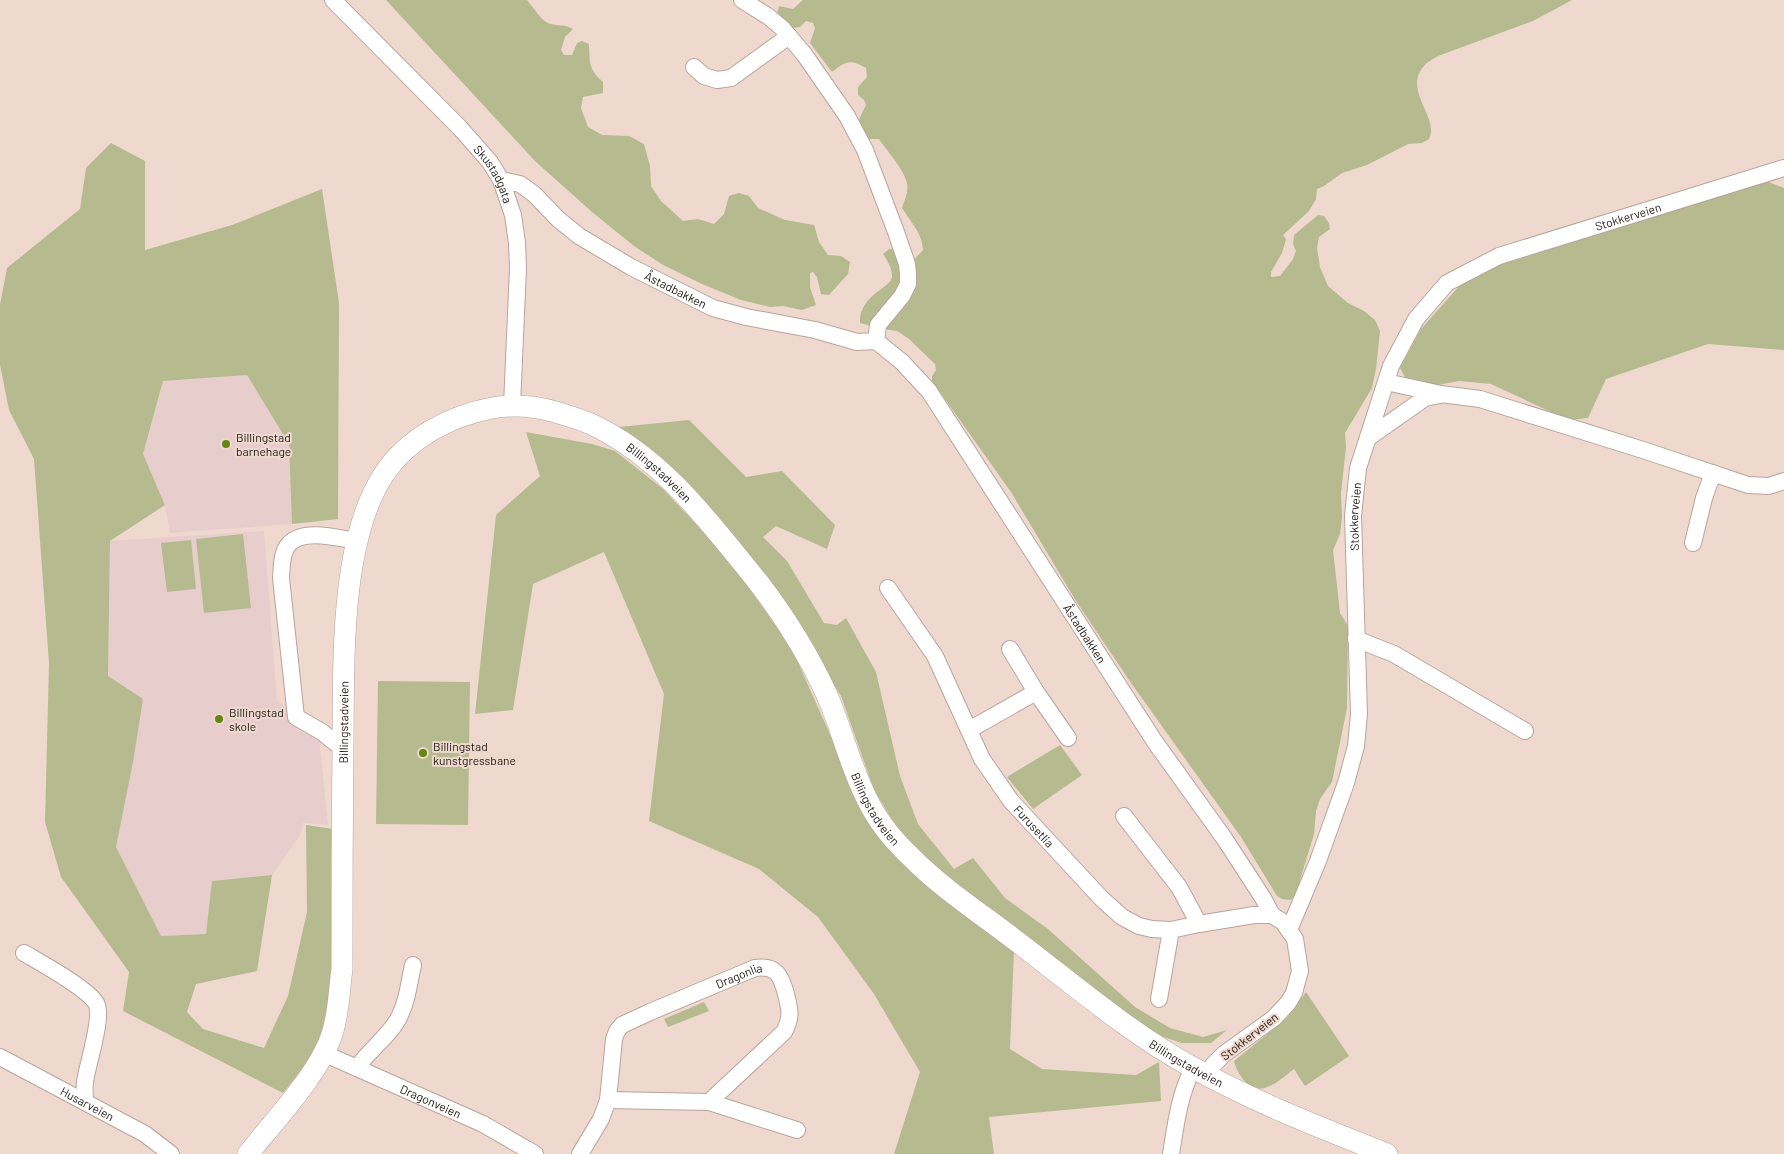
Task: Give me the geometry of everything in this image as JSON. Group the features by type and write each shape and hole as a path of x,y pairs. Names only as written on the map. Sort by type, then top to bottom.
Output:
{"main road":[{"name":"Billingstadveien","path":"248,1154 306,1081 332,1034 337,1010 342,969 344,655 348,602 357,541 367,507 384,474 407,447 441,424 485,409 512,404 544,409 587,422 622,440 662,471 695,506 761,586 797,640 826,692 864,794 875,814 906,853 923,869 1121,1020 1174,1057 1200,1072 1293,1116 1387,1154"}],"street":[{"name":"Skustadgata","path":"333,0 460,128 490,162 501,180 513,215 517,243 518,268 512,404"},
{"path":"742,0 769,17 804,54 857,134 893,223 907,264 908,284 902,296 878,326 876,341"},
{"path":"694,66 704,76 717,80 731,78 789,36"},
{"name":"Stokkerveien","path":"1171,1154 1179,1103 1184,1085 1274,1018 1288,1003 1294,993 1300,971 1296,939 1289,930 1318,861 1346,784 1356,746 1359,714 1353,516 1358,468 1391,366 1416,319 1447,283 1499,256 1784,168"},
{"name":"Åstadbakken","path":"501,180 520,184 534,194 558,219 579,236 632,267 714,308 746,317 815,330 856,342 876,341 902,362 929,391 1155,742 1224,838 1272,915 1283,922 1289,930"},
{"path":"1386,382 1441,394 1480,399 1748,485 1769,486 1784,481"},
{"path":"1368,438 1425,398 1441,394"},
{"path":"1693,543 1704,498 1713,474"},
{"path":"343,749 322,732 296,717 281,578 283,557 289,544 300,536 318,536 357,541"},
{"name":"Furusetlia","path":"888,588 935,656 982,759 1011,801 1102,899 1122,917 1139,926 1172,930 1199,924 1272,915"},
{"path":"1356,639 1394,654 1525,731"},
{"path":"1010,649 1036,692 1068,738"},
{"path":"969,730 1036,692"},
{"path":"1124,816 1179,887 1199,924"},
{"path":"1159,999 1172,930"},
{"path":"24,953 55,971 83,991 96,1004 99,1020 85,1082 85,1101"},
{"path":"357,1068 363,1058 373,1050 397,1020 407,996 413,965"},
{"name":"Dragonlia","path":"580,1154 601,1119 608,1100 614,1039 622,1025 755,968 770,968 782,978 790,1010 788,1024 784,1032 709,1102"},
{"name":"Dragonveien","path":"323,1053 483,1124 535,1154"},
{"name":"Husarveien","path":"0,1057 145,1134 171,1154"},
{"path":"608,1100 709,1102 797,1130"}],"shaded area":[{"path":"247,375 289,444 292,524 170,533 165,505 143,454 163,381"},
{"name":"Billingstad skole","path":"264,531 277,700 319,738 328,825 303,823 301,834 272,875 212,881 207,934 161,936 116,847 133,762 108,677 110,541"}],"green space":[{"path":"386,0 527,0 546,22 573,29 565,37 561,50 564,55 572,55 577,43 582,41 589,44 592,69 603,82 603,93 583,97 581,108 588,127 602,135 629,136 644,144 650,166 651,186 661,201 683,221 698,219 714,224 724,214 729,196 739,193 749,196 758,208 785,220 814,225 819,242 828,255 841,256 850,262 848,274 829,295 821,294 817,277 813,272 810,273 810,287 816,305 802,310 783,306 770,307 741,300 663,265 634,246 592,212 535,161"},
{"path":"803,0 1572,0 1533,21 1438,56 1426,64 1419,74 1417,84 1430,122 1431,131 1429,139 1422,143 1408,144 1367,165 1342,173 1317,189 1316,199 1309,211 1283,235 1286,239 1282,253 1271,272 1271,277 1280,276 1293,259 1296,251 1293,244 1294,235 1318,215 1324,216 1329,223 1330,229 1319,237 1317,248 1320,267 1328,286 1348,303 1364,311 1375,320 1380,331 1372,388 1345,433 1346,447 1341,493 1342,517 1340,534 1333,550 1340,613 1348,626 1347,708 1332,782 1320,799 1316,811 1314,834 1296,893 1291,900 1282,899 1277,896 1241,837 1129,680 1076,601 1011,492 932,381 932,376 936,370 935,364 909,339 897,331 860,323 861,313 865,305 891,280 891,270 883,254 889,249 896,250 913,261 923,250 921,238 902,208 907,194 906,180 894,159 879,139 858,142 855,138 860,117 866,105 864,100 858,95 858,87 867,77 866,68 856,63 848,62 832,72 810,43 815,28 813,23 806,21 800,27 793,28 777,14 779,6 793,9"},
{"path":"111,143 145,161 145,250 232,225 322,189 339,303 338,519 292,524 289,444 247,375 163,381 143,454 165,505 110,541 108,676 143,699 116,847 161,936 206,934 212,881 272,875 257,971 196,984 187,1012 203,1029 264,1048 288,996 307,912 306,825 333,829 333,976 330,1008 315,1053 283,1093 123,1011 129,972 61,877 45,822 49,663 34,459 9,410 0,365 0,305 7,268 80,209 86,168"},
{"path":"1766,181 1784,188 1784,350 1708,344 1606,379 1588,418 1568,420 1491,384 1459,381 1422,388 1410,387 1400,368 1421,329 1462,283 1508,261"},
{"path":"689,420 746,477 782,471 835,525 827,549 776,526 763,537 787,561 824,623 837,625 846,618 876,672 900,776 918,824 954,869 973,858 1005,898 1048,929 1135,1007 1170,1028 1203,1037 1227,1030 1211,1043 1182,1043 1154,1034 943,875 902,836 874,790 841,696 752,558 619,427"},
{"path":"526,432 592,444 615,451 663,489 728,558 792,649 857,795 1014,949 1010,1049 1042,1069 1136,1075 1159,1062 1161,1101 989,1117 994,1154 894,1154 920,1072 874,994 818,917 759,869 649,821 664,694 604,552 533,584 513,710 475,714 496,515 540,476"},
{"path":"243,534 251,608 204,613 196,539"},
{"path":"191,540 196,589 167,592 161,543"},
{"name":"Billingstad kunstgressbane","path":"378,681 470,682 468,825 376,824"},
{"path":"1060,745 1082,775 1033,809 1007,777"},
{"path":"1306,992 1349,1056 1305,1086 1294,1069 1271,1086 1256,1088 1250,1086 1238,1072 1234,1061 1287,1018"},
{"path":"704,1002 709,1011 668,1027 664,1019"}],"place":[{"name":"Billingstad barnehage","path":"226,444"},
{"name":"Billingstad skole","path":"219,719"},
{"name":"Billingstad kunstgressbane","path":"423,753"}]}
